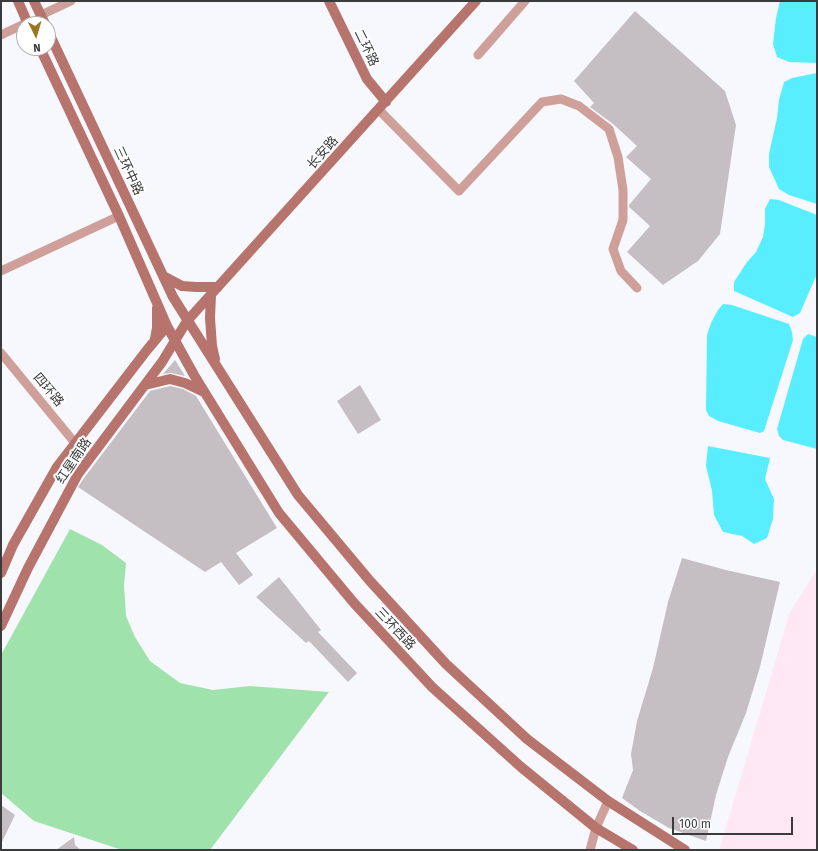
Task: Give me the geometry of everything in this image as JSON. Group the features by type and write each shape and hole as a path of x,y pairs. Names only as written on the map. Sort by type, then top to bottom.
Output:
{"main road":[{"path":"18,1 23,16"},
{"path":"34,1 41,16"},
{"name":"二环路","path":"330,1 367,79 386,102"},
{"name":"长安路","path":"187,322 476,1"},
{"name":"三环中路","path":"56,48 173,297 187,322 298,495 370,581 446,664 527,740 608,801 685,850"},
{"name":"三环中路","path":"44,56 119,216 175,341"},
{"path":"163,276 182,286 215,291 210,318 212,346 218,369"},
{"path":"154,341 158,314 155,298"},
{"path":"167,326 187,322"},
{"name":"红星南路","path":"1,626 28,568 78,474 145,385 187,322"},
{"name":"红星南路","path":"1,573 13,545 57,467 167,326"},
{"name":"三环西路","path":"175,341 194,376 279,513 354,603 432,687 521,766 596,828 633,850"},
{"path":"145,385 170,379 185,383 204,392"}],"street":[{"path":"49,16 72,1"},
{"path":"478,55 525,1"},
{"path":"1,35 16,28"},
{"path":"379,110 459,191 542,102 561,99 579,106 609,129 618,158 623,190 623,220 613,249 621,271 637,288"},
{"path":"1,271 119,216"},
{"name":"四环路","path":"1,353 75,443"},
{"path":"590,850 596,828 608,801"}],"shaded area":[{"path":"816,571 817,850 719,850 790,612"}],"green space":[{"path":"70,529 102,545 126,563 124,585 126,616 135,637 150,661 180,683 213,690 250,686 329,692 210,850 122,850 34,821 1,793 1,655"}],"water":[{"path":"780,1 817,1 817,63 789,62 777,57 773,44 776,18"},
{"path":"817,73 817,204 789,195 779,189 769,167 769,154 777,118 779,100 784,82 792,78"},
{"path":"770,199 779,200 817,215 817,274 800,313 793,317 734,291 734,282 747,262 756,252 763,237 765,209"},
{"path":"723,304 732,305 789,324 792,332 793,340 764,431 760,433 718,421 709,416 706,410 707,335 711,323"},
{"path":"808,334 817,337 817,449 783,440 779,436 777,429 803,339"},
{"path":"708,446 770,458 765,479 774,499 773,519 767,538 754,544 742,536 723,532 714,515 712,491 706,466"}],"building":[{"path":"635,11 725,91 736,125 720,234 698,261 663,285 627,252 650,226 629,207 629,205 651,179 626,157 637,146 613,124 590,107 594,103 574,81"},
{"path":"175,360 185,376 171,373 163,374"},
{"path":"360,385 381,420 358,434 337,401"},
{"path":"170,386 183,389 196,396 277,528 236,553 253,575 239,585 221,562 205,572 78,487 150,391"},
{"path":"682,558 780,582 760,667 746,713 728,757 716,795 706,841 669,828 640,811 622,798 633,770 631,754 637,721 653,668 668,602"},
{"path":"279,577 321,630 318,632 357,673 348,682 309,641 306,643 256,597"},
{"path":"1,805 15,815 1,844"},
{"path":"74,837 75,845 81,850 56,850"}]}
